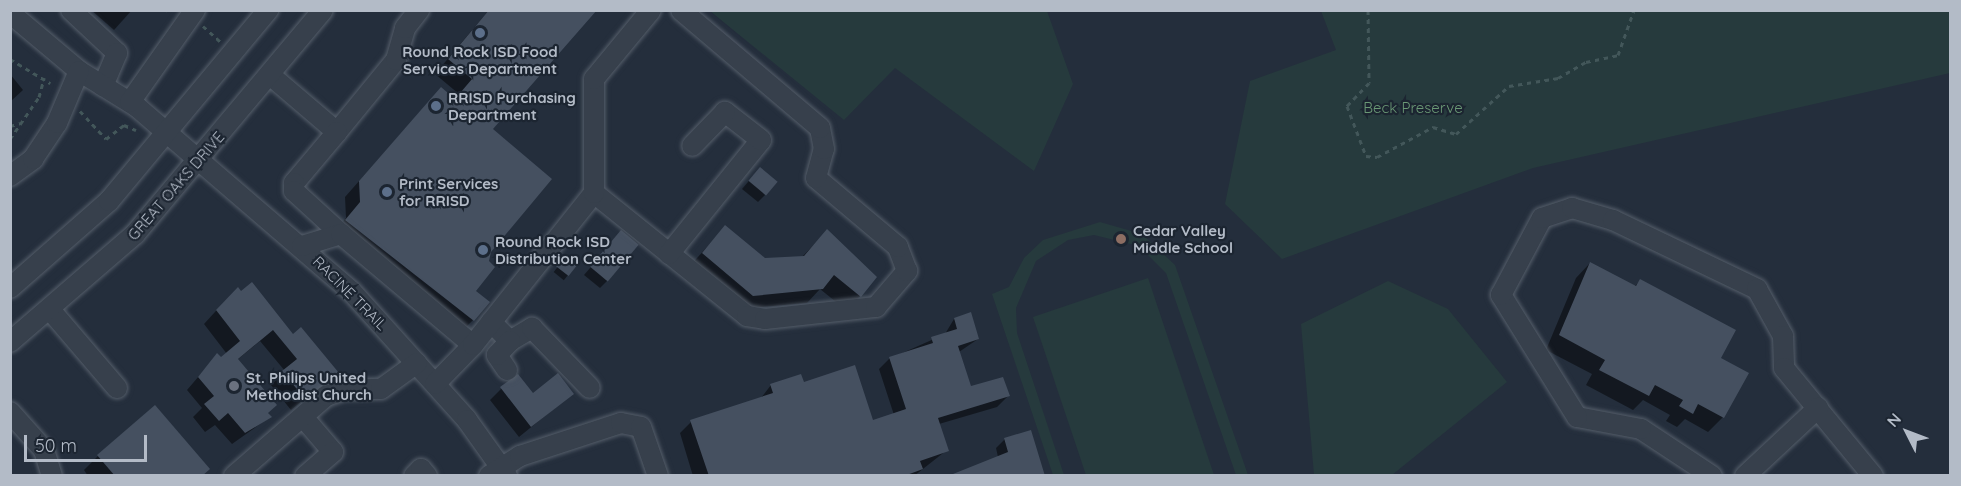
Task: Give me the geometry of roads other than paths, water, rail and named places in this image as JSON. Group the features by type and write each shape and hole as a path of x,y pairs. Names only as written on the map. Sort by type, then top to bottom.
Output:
{"street":[{"path":"72,10 117,53 103,86"},
{"path":"10,288 109,201 167,135 268,10"},
{"name":"GREAT OAKS DRIVE","path":"10,342 52,312 135,234 199,161 323,10"},
{"path":"420,10 405,28 396,60 294,183 294,191 341,234 473,345"},
{"path":"435,384 473,345 594,193 594,78 651,10"},
{"path":"594,193 737,309 765,319 876,307 908,271 897,247 816,178 824,148 820,128 681,10"},
{"name":"RACINE TRAIL","path":"10,13 79,71 130,102 302,246 417,363 435,384 499,473"},
{"path":"130,102 199,18"},
{"path":"10,176 33,159 57,123 79,71"},
{"path":"270,75 337,132"},
{"path":"669,254 761,140 725,112 692,146"},
{"path":"1712,476 1641,429 1577,417 1501,296 1542,218 1572,208 1613,220 1757,290 1783,336 1784,368 1873,476"},
{"path":"302,246 341,234"},
{"path":"52,312 117,388"},
{"path":"491,322 510,341"},
{"path":"507,370 497,355 510,341 532,328 590,388"},
{"path":"234,476 303,417 343,390 381,389 417,363"},
{"path":"1745,476 1818,408"},
{"path":"10,412 44,450 52,476"},
{"path":"303,417 333,452 305,476"},
{"path":"499,473 519,456 621,423 641,427 658,476"},
{"path":"414,476 421,469 427,476"}],"place":[{"name":"Round Rock ISD Food Services Department","path":"480,33"},
{"name":"RRISD Purchasing Department","path":"436,106"},
{"name":"Print Services for RRISD","path":"387,192"},
{"name":"Cedar Valley Middle School","path":"1121,239"},
{"name":"Round Rock ISD Distribution Center","path":"483,250"},
{"name":"St. Philips United Methodist Church","path":"234,386"}],"park label":[{"name":"Beck Preserve","path":"1413,108"}]}
